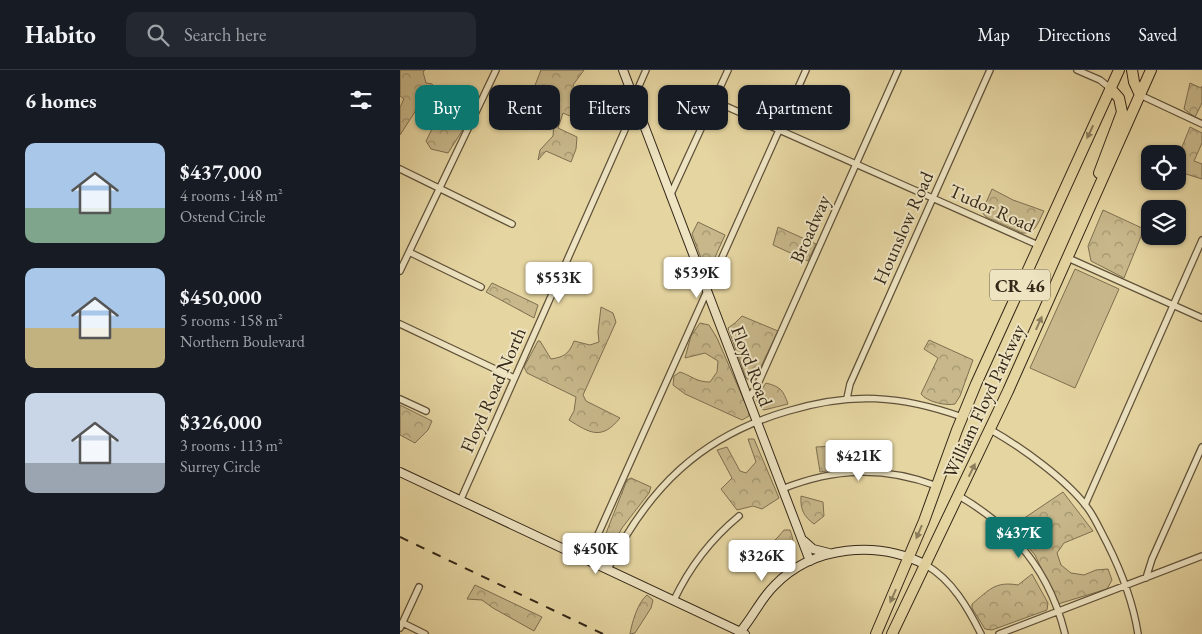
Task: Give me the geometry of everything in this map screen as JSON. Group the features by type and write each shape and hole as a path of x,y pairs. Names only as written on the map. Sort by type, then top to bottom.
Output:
{"highway":[{"name":"William Floyd Parkway","path":"876,634 909,557 962,417 1038,244 1119,70"},
{"path":"1132,70 1134,82 1140,95"},
{"name":"William Floyd Parkway","path":"892,634 991,430 1151,70"},
{"path":"1091,205 1096,181 1121,115 1120,101 1110,88"}],"street":[{"path":"400,271 496,70"},
{"name":"Floyd Road","path":"623,70 629,85"},
{"path":"641,85 646,70"},
{"path":"721,85 728,70"},
{"path":"799,85 806,70"},
{"name":"Broadway","path":"748,400 757,386 898,70"},
{"name":"Hounslow Road","path":"847,398 850,384 990,70"},
{"path":"1077,70 1100,80 1110,88"},
{"path":"1140,95 1202,124"},
{"name":"Floyd Road North","path":"461,499 625,130"},
{"name":"Floyd Road","path":"646,130 810,561"},
{"path":"670,196 701,130"},
{"path":"588,559 778,130"},
{"name":"Tudor Road","path":"778,130 1038,244"},
{"path":"400,169 512,224"},
{"path":"1085,504 1202,240"},
{"path":"409,252 481,287"},
{"path":"1068,258 1202,318"},
{"path":"400,324 514,378"},
{"path":"608,568 633,524 671,477 715,442 756,421 817,403 847,398 900,400 962,417"},
{"path":"400,399 426,411"},
{"path":"991,430 1019,447 1085,504 1098,524 1126,585 1132,603 1138,634"},
{"path":"1146,578 1152,559 1202,448"},
{"path":"782,489 829,474 854,471 892,474 937,486"},
{"path":"400,472 608,568 742,633 760,603 774,586 795,568 832,553 865,549 890,552 909,557 926,565 941,576 957,593 981,634"},
{"path":"959,496 992,517 1019,543 1039,570 1059,612 1065,634"},
{"path":"674,600 699,557 720,532 739,516"},
{"path":"800,535 813,549 832,553"},
{"path":"999,634 1202,556"},
{"path":"419,587 401,626 426,634"}],"green space":[{"path":"400,70 425,70 423,72 426,83 433,85 415,85 415,112 400,135 400,107 404,99 400,96"},
{"path":"541,70 584,70 573,85 570,85 570,116 563,113 560,122 560,85 535,85"},
{"path":"1190,83 1201,88 1202,86 1202,103 1195,117 1184,109"},
{"path":"1190,127 1202,133 1202,143 1194,161 1202,164 1202,179 1186,174 1186,145 1183,145"},
{"path":"560,129 577,137 576,149 571,162 546,151 538,160 540,150 553,136 553,130"},
{"path":"432,130 463,130 448,153 431,149 426,141"},
{"path":"992,189 1013,200 1044,211 1034,229 1027,233 1022,233 986,217 982,212"},
{"path":"1103,210 1141,228 1141,236 1124,278 1091,261 1088,246"},
{"path":"698,222 725,235 712,264 707,268 704,266 692,234"},
{"path":"778,227 816,244 808,261 773,245"},
{"path":"1075,269 1119,289 1075,388 1030,368"},
{"path":"492,283 538,305 534,318 486,292"},
{"path":"601,307 613,313 616,322 583,395 586,401 620,418 608,430 596,432 584,429 569,420 574,411 576,397 527,373 524,367 538,341 540,341 551,359 566,354 574,341 590,345 599,342 598,332"},
{"path":"742,316 778,331 755,379 750,381 746,378 728,328"},
{"path":"700,323 709,325 717,338 749,412 749,416 742,420 685,394 673,385 674,376 680,372 698,380 710,382 717,372 718,361 705,353 685,358 691,336"},
{"path":"929,340 973,360 960,396 955,404 937,403 921,394 938,358 924,349"},
{"path":"766,383 781,390 788,404 764,410 759,407 756,398"},
{"path":"400,405 432,421 428,430 415,443 400,435"},
{"path":"748,439 754,439 779,498 762,509 753,506 737,510 721,489 732,478 717,450 727,447 740,471 746,473 756,462"},
{"path":"851,445 852,467 820,472 816,447"},
{"path":"631,478 651,487 649,493 622,528 609,552 601,555 599,551 627,480"},
{"path":"1063,492 1093,531 1064,543 1057,553 1061,565 1071,573 1084,575 1096,570 1108,569 1112,580 1107,589 1058,604 1035,555 1011,527"},
{"path":"801,496 823,502 824,516 814,524 803,512"},
{"path":"784,530 790,530 792,537 793,547 790,557 778,553 772,543"},
{"path":"1032,574 1048,603 1047,610 992,630 985,629 972,608 972,604 993,588 1004,584 1018,585"},
{"path":"475,585 542,617 534,631 482,600 467,599"},
{"path":"647,595 653,600 651,608 635,633 630,634 638,607"}],"railway":[{"path":"400,537 603,634"}]}
